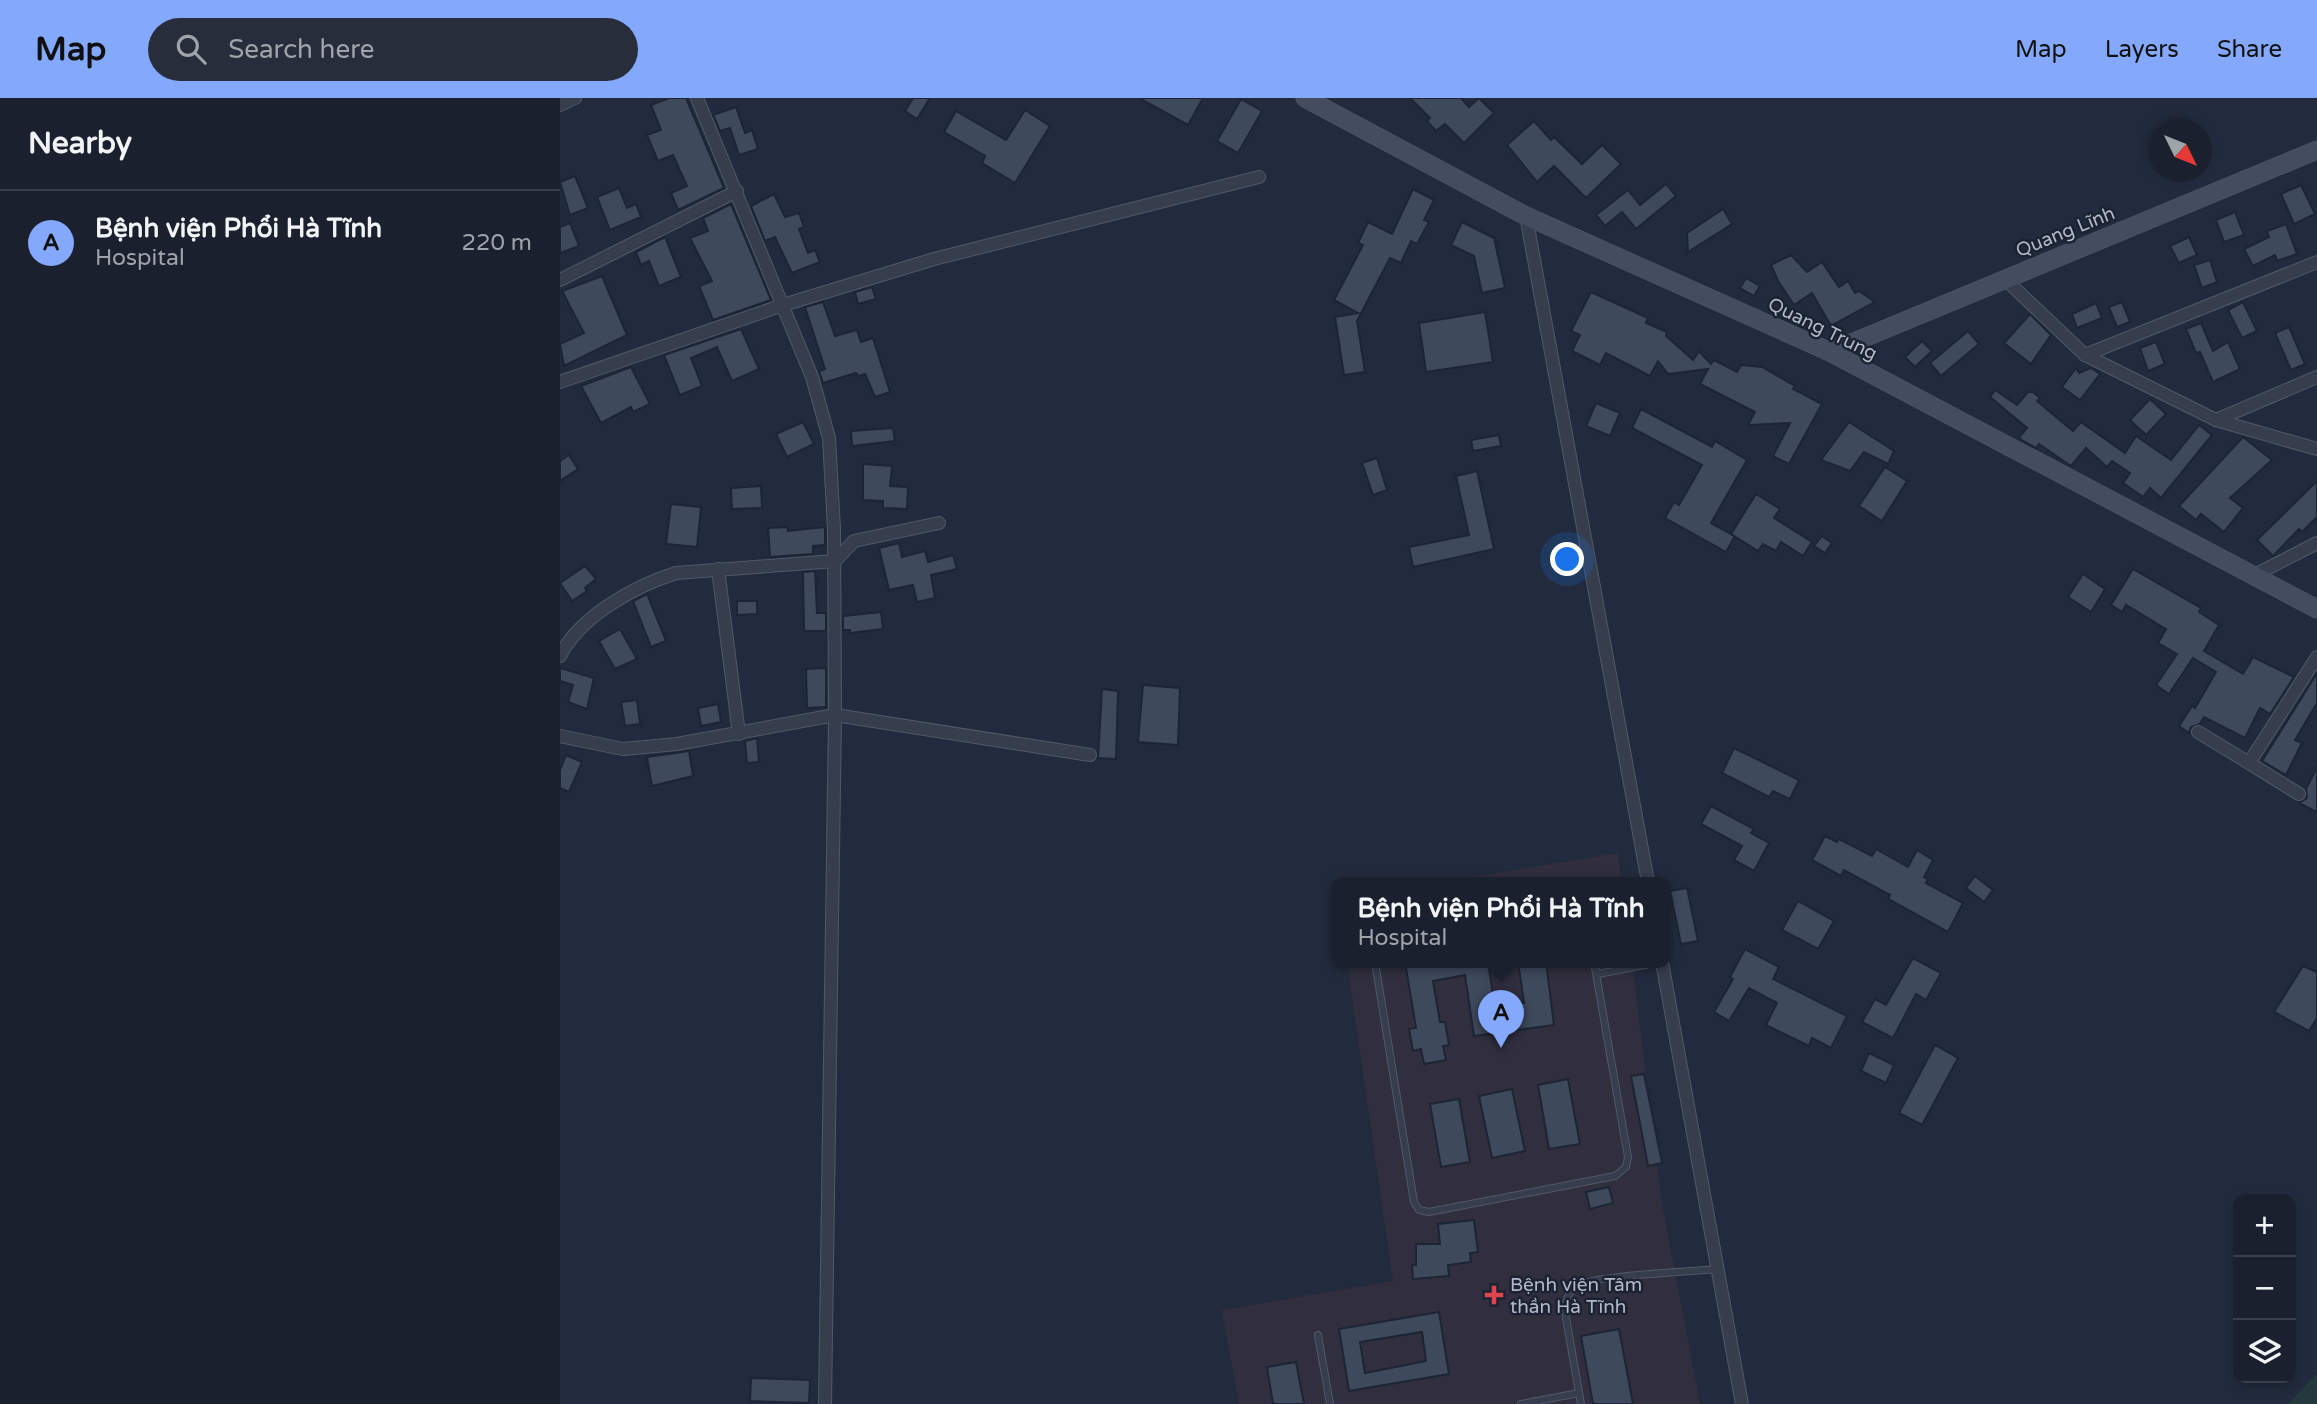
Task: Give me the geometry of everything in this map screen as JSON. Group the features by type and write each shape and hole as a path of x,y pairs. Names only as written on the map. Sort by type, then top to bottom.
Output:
{"main road":[{"name":"Quang Trung","path":"1305,98 1527,216 1830,352 2317,609"},
{"name":"Quang Lĩnh","path":"1830,352 2317,150"}],"street":[{"path":"560,105 575,98"},
{"path":"697,98 812,377 829,438 835,561 835,715 824,1404"},
{"path":"560,382 783,305 934,259 1259,177"},
{"path":"560,280 737,191"},
{"path":"1527,216 1647,877"},
{"path":"2085,355 2317,262"},
{"path":"2005,279 2085,355 2216,420 2317,449"},
{"path":"2216,420 2317,377"},
{"path":"562,647 595,617 655,579 676,572 835,561 854,541 939,523"},
{"path":"2253,576 2317,543"},
{"path":"718,569 739,734"},
{"path":"2249,763 2317,657"},
{"path":"560,736 623,749 739,734 835,715 1090,755"},
{"path":"2198,732 2299,794"},
{"path":"1662,968 1741,1404"}],"lane":[{"path":"1376,968 1414,1202 1423,1212 1615,1176 1626,1167 1628,1157 1596,968"},
{"path":"1598,974 1630,968"},
{"path":"1581,1404 1565,1312 1567,1298 1574,1288 1596,1281 1716,1269"},
{"path":"1318,1335 1330,1404"},
{"path":"1521,1404 1579,1394"}],"shaded area":[{"path":"1618,853 1620,877 1472,877"},
{"path":"1348,968 1633,968 1661,1198 1700,1404 1239,1404 1222,1310 1393,1281"}],"green space":[{"path":"2317,1374 2317,1404 2288,1404"}],"building":[{"path":"669,98 686,98 724,188 678,210 671,193 687,186 673,155 658,161 647,135 661,130 651,105"},
{"path":"913,98 930,98 917,119 905,111"},
{"path":"1139,98 1203,98 1188,125"},
{"path":"1410,98 1461,98 1469,107 1479,98 1494,113 1464,143 1445,124 1436,131 1427,121 1430,118"},
{"path":"1241,99 1262,111 1238,153 1217,141"},
{"path":"736,107 745,133 752,130 758,149 739,155 730,128 720,131 713,115"},
{"path":"1025,110 1050,126 1015,183 982,163 985,156 944,132 956,111 1006,140"},
{"path":"1534,121 1551,140 1554,137 1582,164 1602,145 1621,164 1586,198 1554,166 1537,182 1507,145"},
{"path":"575,176 588,208 570,215 560,182"},
{"path":"1666,184 1676,196 1636,229 1622,212 1605,226 1596,215 1628,190 1640,205"},
{"path":"2301,185 2315,214 2294,224 2281,194"},
{"path":"619,188 627,208 636,204 641,217 610,230 597,197"},
{"path":"1413,189 1434,200 1424,220 1429,222 1417,244 1411,241 1401,263 1390,258 1357,321 1365,372 1344,375 1335,317 1358,313 1334,300 1363,245 1358,243 1368,222 1392,234"},
{"path":"774,194 785,217 799,213 804,227 799,229 808,253 815,250 820,262 792,273 775,237 765,241 751,206"},
{"path":"731,204 771,300 713,320 699,286 712,281 690,238 708,231 703,218"},
{"path":"1723,209 1732,224 1688,252 1687,233"},
{"path":"2235,212 2244,235 2224,242 2216,220"},
{"path":"1462,222 1494,238 1505,288 1482,293 1474,256 1451,245"},
{"path":"570,223 579,246 560,253 560,227"},
{"path":"2286,224 2297,254 2277,261 2275,255 2253,266 2244,249 2269,237 2267,231"},
{"path":"665,237 681,277 659,286 649,261 641,265 636,252"},
{"path":"2189,237 2197,255 2179,263 2170,246"},
{"path":"1791,255 1807,272 1822,262 1839,287 1848,281 1855,293 1859,291 1875,302 1831,326 1812,293 1794,305 1778,281 1771,265"},
{"path":"2210,260 2217,282 2202,288 2194,265"},
{"path":"602,276 627,335 564,366 560,344 584,333 562,291"},
{"path":"1746,278 1760,286 1754,296 1740,288"},
{"path":"872,287 876,299 858,304 855,292"},
{"path":"1591,292 1648,318 1646,323 1667,332 1666,336 1693,360 1699,351 1711,364 1714,360 1737,372 1741,365 1762,367 1795,386 1793,389 1822,404 1789,464 1773,456 1790,423 1748,425 1755,412 1700,384 1708,369 1668,374 1658,361 1650,376 1606,353 1600,365 1572,351 1580,335 1571,331"},
{"path":"823,302 835,336 857,330 861,342 873,338 890,392 875,397 865,374 858,376 856,373 823,383 819,371 825,369 805,307"},
{"path":"2122,302 2130,322 2117,327 2109,307"},
{"path":"2243,302 2257,331 2242,338 2228,310"},
{"path":"2096,303 2102,318 2077,328 2072,314"},
{"path":"1485,312 1493,362 1426,372 1419,323"},
{"path":"2030,314 2051,335 2031,364 2004,343"},
{"path":"2201,323 2213,351 2228,342 2240,369 2213,382 2186,329"},
{"path":"2289,327 2305,364 2291,370 2275,333"},
{"path":"741,329 759,369 732,381 717,347 691,358 702,386 680,395 664,355"},
{"path":"1968,331 1979,344 1941,376 1930,363"},
{"path":"1922,341 1932,351 1915,367 1905,357"},
{"path":"2156,342 2165,364 2148,371 2140,348"},
{"path":"631,367 650,404 633,412 631,407 601,423 581,386"},
{"path":"2076,368 2079,373 2091,368 2100,374 2080,400 2062,387"},
{"path":"1995,390 2017,405 2028,392 2033,392 2040,398 2037,401 2073,431 2081,422 2125,453 2136,436 2171,460 2199,425 2212,435 2161,498 2150,488 2143,497 2123,483 2130,473 2112,461 2107,467 2086,448 2071,466 2039,444 2036,448 2023,441 2019,438 2027,428 1990,397"},
{"path":"2150,399 2166,414 2146,435 2130,420"},
{"path":"1596,403 1620,413 1610,436 1586,426"},
{"path":"1641,409 1712,447 1715,441 1747,460 1711,523 1735,536 1726,552 1665,518 1674,502 1679,505 1702,465 1632,428"},
{"path":"803,422 814,444 787,457 776,434"},
{"path":"1849,422 1894,451 1888,464 1864,452 1850,471 1821,460"},
{"path":"893,428 895,441 852,446 851,431"},
{"path":"1499,435 1501,446 1473,451 1471,440"},
{"path":"2243,437 2272,460 2230,498 2243,508 2224,532 2201,514 2196,520 2179,506"},
{"path":"569,455 578,469 560,481 560,461"},
{"path":"1377,458 1387,490 1373,495 1362,463"},
{"path":"863,464 892,466 890,486 908,487 907,509 883,508 883,501 863,500"},
{"path":"1885,467 1907,481 1882,521 1859,506"},
{"path":"1477,471 1494,549 1413,567 1409,547 1469,535 1456,476"},
{"path":"2317,481 2317,517 2302,532 2299,529 2273,556 2257,540"},
{"path":"761,486 762,508 732,509 731,488"},
{"path":"1756,494 1780,509 1774,518 1812,542 1803,556 1781,542 1776,551 1763,544 1758,551 1731,534"},
{"path":"671,504 701,507 697,547 666,544"},
{"path":"787,527 788,531 825,527 825,545 813,546 813,554 770,557 768,528"},
{"path":"1822,536 1832,543 1825,553 1814,546"},
{"path":"899,543 902,557 925,551 928,562 953,555 957,569 931,575 935,598 917,602 913,585 889,590 879,548"},
{"path":"585,566 596,579 585,588 587,591 572,601 560,583"},
{"path":"2133,569 2201,608 2199,612 2219,625 2204,651 2243,674 2253,657 2294,677 2270,714 2260,708 2245,738 2204,717 2200,724 2191,727 2189,733 2179,726 2192,706 2195,708 2216,672 2193,658 2169,694 2156,685 2177,654 2158,643 2166,629 2126,605 2122,612 2111,605"},
{"path":"815,571 817,613 826,613 826,631 804,631 803,572"},
{"path":"2083,574 2105,589 2091,612 2068,597"},
{"path":"647,594 666,641 651,647 633,601"},
{"path":"737,601 757,601 757,614 737,615"},
{"path":"881,612 883,629 850,633 850,630 843,630 843,616"},
{"path":"620,629 637,659 615,669 599,641"},
{"path":"560,668 594,678 587,709 568,702 573,685 560,681"},
{"path":"826,668 826,707 807,708 806,669"},
{"path":"2317,673 2317,703 2295,740 2302,743 2286,775 2262,761"},
{"path":"1143,685 1180,688 1178,745 1138,742"},
{"path":"1102,689 1118,691 1116,759 1098,758"},
{"path":"637,700 640,724 625,726 621,702"},
{"path":"718,704 721,722 701,726 698,708"},
{"path":"757,738 759,762 747,763 745,741"},
{"path":"1734,748 1799,780 1790,799 1773,791 1769,797 1722,773"},
{"path":"689,751 693,776 652,786 647,757"},
{"path":"566,755 582,762 569,792 560,788 560,770"},
{"path":"2317,767 2317,812 2299,803 2307,798 2306,789"},
{"path":"1711,806 1754,829 1751,833 1769,843 1754,871 1734,860 1742,846 1701,824"},
{"path":"1825,836 1837,842 1839,839 1872,856 1876,849 1908,867 1917,850 1933,860 1924,877 1928,879 1926,883 1963,903 1948,932 1888,899 1890,895 1844,870 1841,876 1812,860"},
{"path":"1975,876 1993,890 1984,902 1966,888"},
{"path":"1687,888 1698,941 1681,944 1671,891"},
{"path":"1798,901 1834,921 1818,949 1782,930"},
{"path":"1745,949 1779,967 1773,979 1847,1016 1831,1048 1812,1038 1809,1046 1766,1025 1777,1003 1749,988 1729,1021 1714,1012 1733,979 1730,977"},
{"path":"1913,958 1941,973 1926,1000 1916,994 1893,1038 1862,1022 1875,999 1886,1005"},
{"path":"2303,966 2317,972 2317,1018 2309,1031 2274,1012"},
{"path":"1406,968 1489,968 1495,1008 1524,1003 1519,968 1547,968 1554,1025 1474,1036 1465,975 1433,981 1440,1022 1445,1022 1449,1045 1443,1046 1446,1060 1424,1064 1421,1049 1413,1051 1409,1029 1416,1028"},
{"path":"1935,1045 1958,1058 1922,1125 1899,1113"},
{"path":"1869,1053 1894,1065 1886,1083 1861,1071"},
{"path":"1644,1074 1662,1163 1648,1166 1631,1076"},
{"path":"1568,1079 1580,1144 1549,1149 1538,1085"},
{"path":"1512,1089 1525,1151 1492,1158 1479,1096"},
{"path":"1459,1099 1470,1162 1441,1167 1430,1104"},
{"path":"1609,1187 1613,1203 1590,1209 1586,1192"},
{"path":"1474,1220 1478,1252 1470,1253 1471,1262 1448,1265 1449,1276 1413,1279 1412,1265 1416,1265 1416,1244 1440,1244 1438,1224"},
{"path":"1439,1312 1449,1374 1349,1391 1339,1329","holes":["1422,1332 1426,1361 1365,1373 1360,1342"]},
{"path":"1619,1329 1633,1404 1593,1404 1581,1336"},
{"path":"1296,1362 1304,1404 1273,1404 1267,1367"},
{"path":"751,1378 810,1380 809,1403 750,1401"}],"place":[{"name":"Bệnh viện Phổi Hà Tĩnh","path":"1501,1048"},
{"name":"Bệnh viện Tâm thần Hà Tĩnh","path":"1494,1295"}]}
